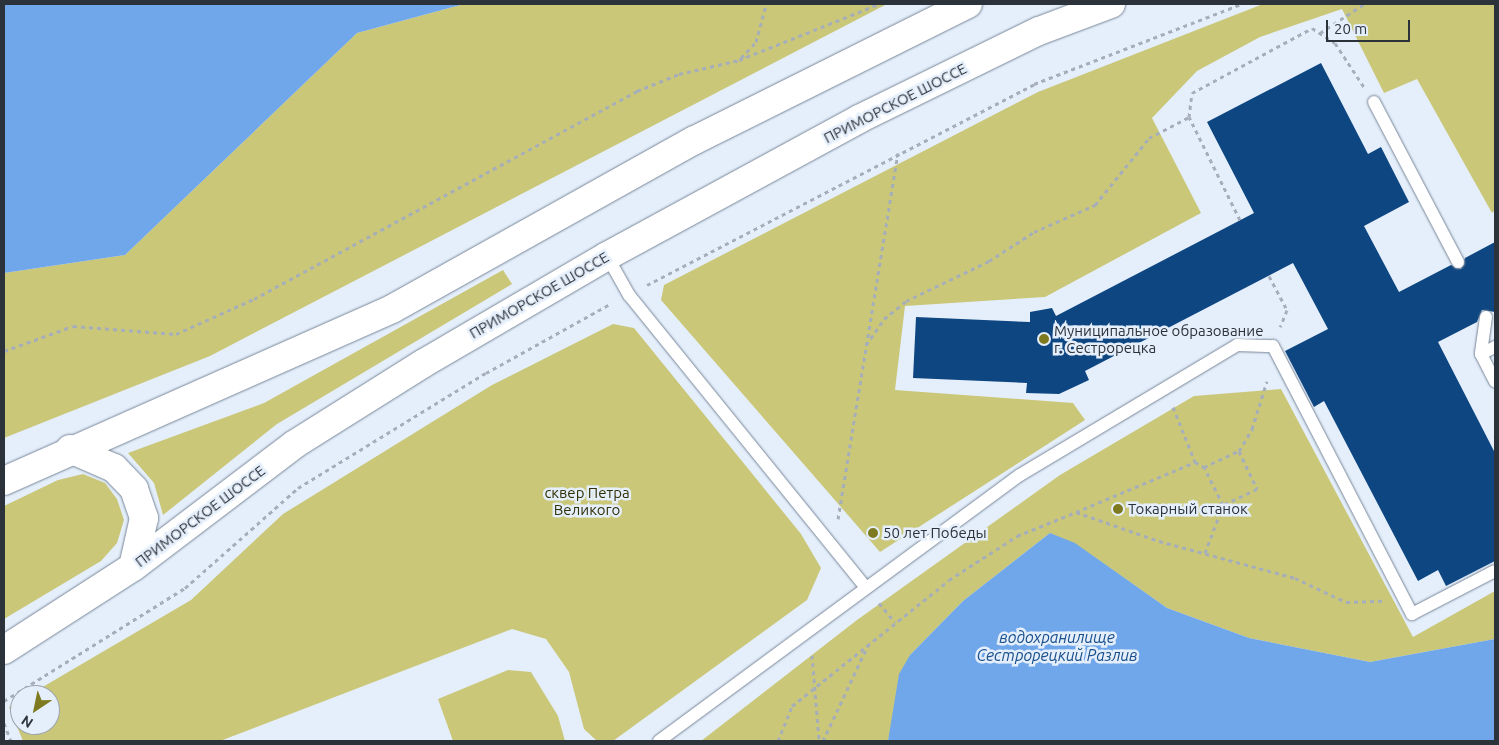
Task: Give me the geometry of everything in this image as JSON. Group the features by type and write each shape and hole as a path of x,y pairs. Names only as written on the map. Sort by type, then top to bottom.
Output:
{"highway":[{"path":"4,481 70,449 392,308 695,140 968,4"},
{"name":"ПРИМОРСКОЕ ШОССЕ","path":"4,650 134,567 294,444 607,256 859,119 1040,31 1111,4"},
{"path":"70,449 114,468 134,489 144,518 134,567"}],"lane":[{"path":"1374,102 1458,262"},
{"path":"607,256 629,295 865,586"},
{"path":"1486,317 1481,354 1495,382"},
{"path":"659,741 865,586 1020,475 1237,345 1273,346 1412,614 1495,571"},
{"path":"1481,354 1495,347"}],"path":[{"path":"739,60 756,42 766,4"},
{"path":"4,351 74,326 176,334 263,294 637,91 679,74 739,60 879,4"},
{"path":"4,701 185,588 298,488 486,373 898,152 1034,84 1241,4"},
{"path":"1320,33 1364,4"},
{"path":"1240,220 1189,117 1192,94 1312,28 1335,43 1374,102"},
{"path":"866,345 884,320 906,302 1001,254 1034,232 1095,205 1149,138 1189,117"},
{"path":"834,547 898,152"},
{"path":"1204,467 1239,451 1255,420 1273,346 1287,310 1269,276"},
{"path":"1172,405 1195,462 1204,467 1223,506"},
{"path":"1205,552 1223,506 1258,489 1239,451"},
{"path":"778,741 792,706 949,580 1017,536 1195,462"},
{"path":"1076,512 1295,578 1346,602 1403,598"},
{"path":"809,628 819,741"},
{"path":"823,741 870,642"},
{"path":"4,723 11,741"}],"green space":[{"path":"464,4 887,4 210,356 4,438 4,273 125,255 357,33"},
{"path":"1263,4 1495,4 1495,210 1492,213 1417,79 1384,93 1342,9 1260,37 1197,71 1152,118 1201,213 1045,297 905,306 895,390 1073,403 1085,420 880,552 661,300 664,285 1038,92"},
{"path":"503,270 512,284 277,424 163,515 154,483 128,453 264,403"},
{"name":"сквер Петра Великого","path":"613,324 634,328 801,534 821,568 807,600 613,741 597,741 584,729 569,672 546,639 512,629 220,741 23,741 21,735 60,735 60,685 46,685 191,600 283,514 492,385"},
{"path":"1281,389 1413,637 1495,591 1495,639 1370,662 1249,638 1167,608 1090,554 1050,533 963,601 910,655 888,741 701,741 857,620 1060,475 1194,396"},
{"path":"83,474 105,483 117,499 124,520 117,543 101,561 4,619 4,506 58,480"},
{"path":"508,670 531,672 558,716 565,741 453,741 438,699"}],"water":[{"path":"4,4 464,4 357,33 125,255 4,273"},
{"name":"водохранилище Сестрорецкий Разлив","path":"1050,533 1075,543 1167,608 1249,638 1370,662 1495,639 1495,741 888,741 899,674 910,655 963,601"}],"building":[{"path":"1321,63 1368,154 1381,147 1409,202 1364,226 1399,292 1451,265 1461,269 1465,258 1495,242 1495,312 1482,310 1477,322 1438,342 1495,453 1495,561 1446,586 1438,570 1418,581 1324,401 1314,407 1285,351 1328,329 1293,263 1085,371 1089,380 1059,394 1026,393 1027,383 913,378 916,317 1030,322 1030,312 1052,308 1056,316 1254,213 1207,122"}],"place":[{"name":"Муниципальное образование г. Сестрорецка","path":"1044,339"},
{"name":"Токарный станок","path":"1118,509"},
{"name":"50 лет Победы","path":"873,533"}]}
